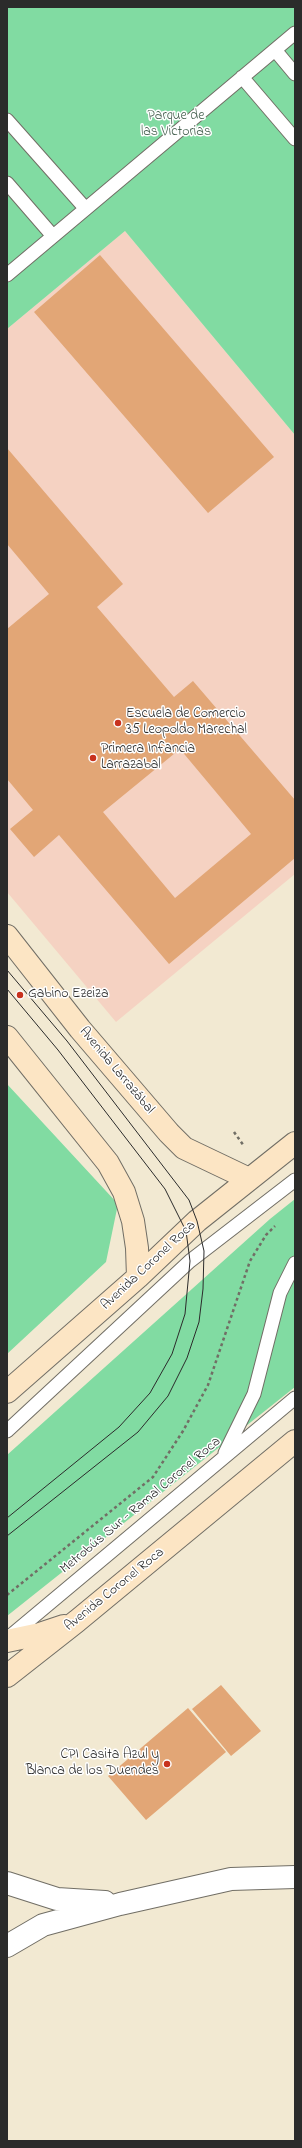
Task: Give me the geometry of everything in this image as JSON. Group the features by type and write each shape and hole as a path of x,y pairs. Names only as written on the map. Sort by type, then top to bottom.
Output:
{"main road":[{"name":"Avenida Larrazábal","path":"7,936 80,1029 169,1134 184,1148 249,1179"},
{"path":"7,1037 111,1169 124,1192 133,1221 137,1248 138,1277"},
{"name":"Avenida Coronel Roca","path":"7,1392 138,1277 186,1231 295,1143"},
{"name":"Avenida Coronel Roca","path":"7,1676 78,1621 295,1441"},
{"path":"7,1641 40,1634 78,1621"}],"street":[{"path":"7,1946 43,1925 120,1904 231,1879 295,1877"},
{"path":"7,1883 57,1899 120,1904"}],"lane":[{"path":"7,275 52,235 295,33"},
{"path":"275,50 295,74"},
{"path":"242,77 295,140"},
{"path":"7,120 85,208"},
{"path":"7,183 52,235"},
{"path":"7,1431 190,1261 295,1180"},
{"path":"222,1458 254,1394 280,1293 295,1263"},
{"name":"Metrobús Sur - Ramal Coronel Roca","path":"7,1638 295,1398"}],"path":[{"path":"7,1595 153,1477 183,1430 208,1386 250,1261 266,1235 276,1224"}],"shaded area":[{"path":"125,231 295,435 295,874 116,1022 7,892 7,329"}],"green space":[{"name":"Parque de las Victorias","path":"7,7 295,7 295,435 125,231 7,329"},
{"path":"7,1084 118,1204 106,1262 7,1354"},
{"path":"295,1199 295,1387 7,1616 7,1455 270,1219"}],"building":[{"path":"100,255 274,457 208,513 34,312"},
{"name":"Escuela de Comercio 35 Leopoldo Marechal","path":"7,448 123,584 97,607 174,697 193,681 295,800 295,858 169,964 59,835 34,857 10,829 33,810 7,779 7,629 49,594 7,544","holes":["180,749 251,834 175,898 103,812"]},
{"path":"221,1685 261,1731 231,1756 192,1709"},
{"name":"CPI Casita Azul y Blanca de los Duendes","path":"188,1708 226,1752 146,1820 108,1776"}],"tram line":[{"path":"7,970 67,1041 189,1200 197,1221 204,1251 203,1289 199,1322 187,1358 168,1396 138,1432 7,1536"},
{"path":"7,989 58,1050 165,1189 186,1231 190,1261 185,1314 172,1354 150,1393 119,1427 7,1518"}],"place":[{"name":"Escuela de Comercio 35 Leopoldo Marechal","path":"118,723"},
{"name":"Primera Infancia Larrazabal","path":"93,758"},
{"name":"Gabino Ezeiza","path":"20,995"},
{"name":"CPI Casita Azul y Blanca de los Duendes","path":"167,1764"}]}
